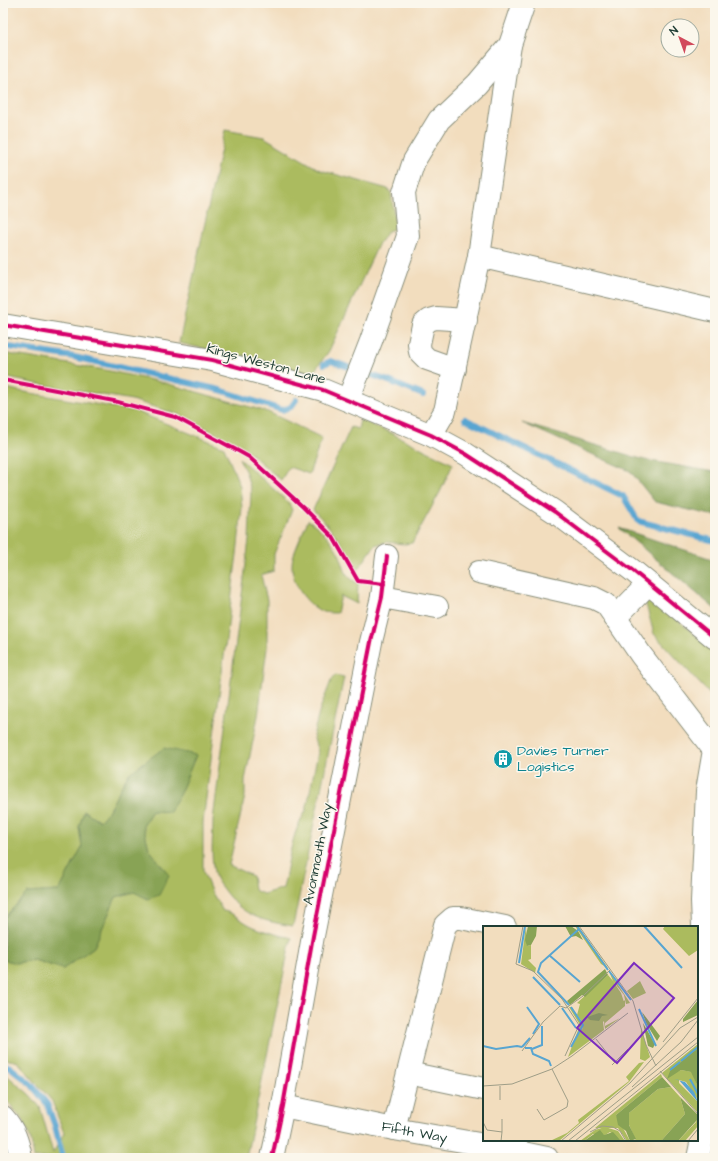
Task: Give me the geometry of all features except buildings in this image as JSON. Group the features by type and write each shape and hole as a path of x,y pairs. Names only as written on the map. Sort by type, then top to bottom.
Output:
{"street":[{"path":"431,434 445,411 466,320 479,256 510,44 524,3"},
{"path":"348,400 371,341 408,236 404,192 414,161 438,120 477,84 510,44"},
{"path":"479,256 715,312"},
{"path":"455,369 427,359 420,352 419,344 423,325 429,320 436,318 466,320"},
{"name":"Kings Weston Lane","path":"3,324 212,360 323,390 431,434 466,454 555,512 715,638"},
{"name":"Avonmouth Way","path":"272,1158 283,1106 313,936 371,642 382,597 388,556"},
{"path":"479,572 594,598 606,604 686,716 714,750 702,901 709,986 701,1144 698,1158"},
{"path":"615,618 648,584"},
{"path":"382,597 437,607"},
{"path":"394,1129 445,925 453,918 461,918 500,926"},
{"path":"408,1073 483,1088"},
{"name":"Fifth Way","path":"283,1106 394,1129 483,1151 547,1158"},
{"path":"3,1117 17,1140 21,1158"}],"green space":[{"path":"225,130 264,137 320,170 388,189 391,193 396,228 388,231 379,243 329,351 312,374 179,343"},
{"path":"3,353 105,370 165,383 268,412 322,438 309,474 289,467 281,480 244,448 180,415 132,400 3,377"},
{"path":"3,387 135,411 224,447 240,486 242,508 237,554 203,822 203,871 211,891 223,911 230,913 254,927 291,938 246,1158 34,1158 27,1128 12,1106 3,1098 3,1072 30,1095 40,1107 53,1153 64,1133 52,1101 18,1062 3,1058 3,959 15,963 34,960 63,969 94,947 116,897 134,892 148,898 169,875 149,849 143,825 152,811 170,811 181,791 196,755 128,774 109,810 100,821 84,811 79,827 82,847 59,891 27,893 4,918 3,929"},
{"path":"360,420 387,431 453,464 440,492 412,543 404,544 387,542 375,545 357,571 338,538 313,510 351,427 358,429"},
{"path":"522,423 645,460 715,472 715,516 655,502 630,471"},
{"path":"239,458 289,503 292,510 274,554 274,571 261,575 267,600 267,648 258,716 245,780 245,796 229,865 252,876 254,890 263,894 283,888 294,838 306,811 318,752 313,736 320,709 331,681 335,675 344,677 293,926 262,919 245,911 230,898 217,881 213,869 213,820 249,540 251,491 246,473"},
{"path":"308,520 318,527 330,540 340,556 347,575 353,581 358,583 357,604 341,596 337,613 323,612 313,606 302,594 295,580 292,565 293,557"},
{"path":"619,528 715,560 715,609"},
{"path":"654,599 715,652 715,700 654,634 645,601"},
{"path":"164,748 196,755 181,791 170,812 152,811 143,825 149,849 169,875 159,895 148,899 134,892 116,897 94,947 63,969 34,960 15,963 3,959 4,918 27,893 59,891 82,847 79,827 84,811 100,821 109,810 128,774"}],"waterway":[{"path":"3,346 74,357 220,390 282,410 291,407 296,400"},
{"path":"324,364 331,361 386,380 423,395"},
{"path":"465,419 623,496 638,521 715,541"},
{"path":"3,1064 10,1067 31,1084 47,1104 55,1126 63,1158"}],"cycle path":[{"path":"3,325 212,360 323,390 431,435 466,454 555,512 632,570 715,638"},
{"path":"3,380 114,401 175,417 249,457 333,537 358,581 384,584"},
{"path":"272,1158 283,1106 313,936 371,642 382,597 387,556"}],"place":[{"name":"Davies Turner Logistics","path":"503,759"}]}
